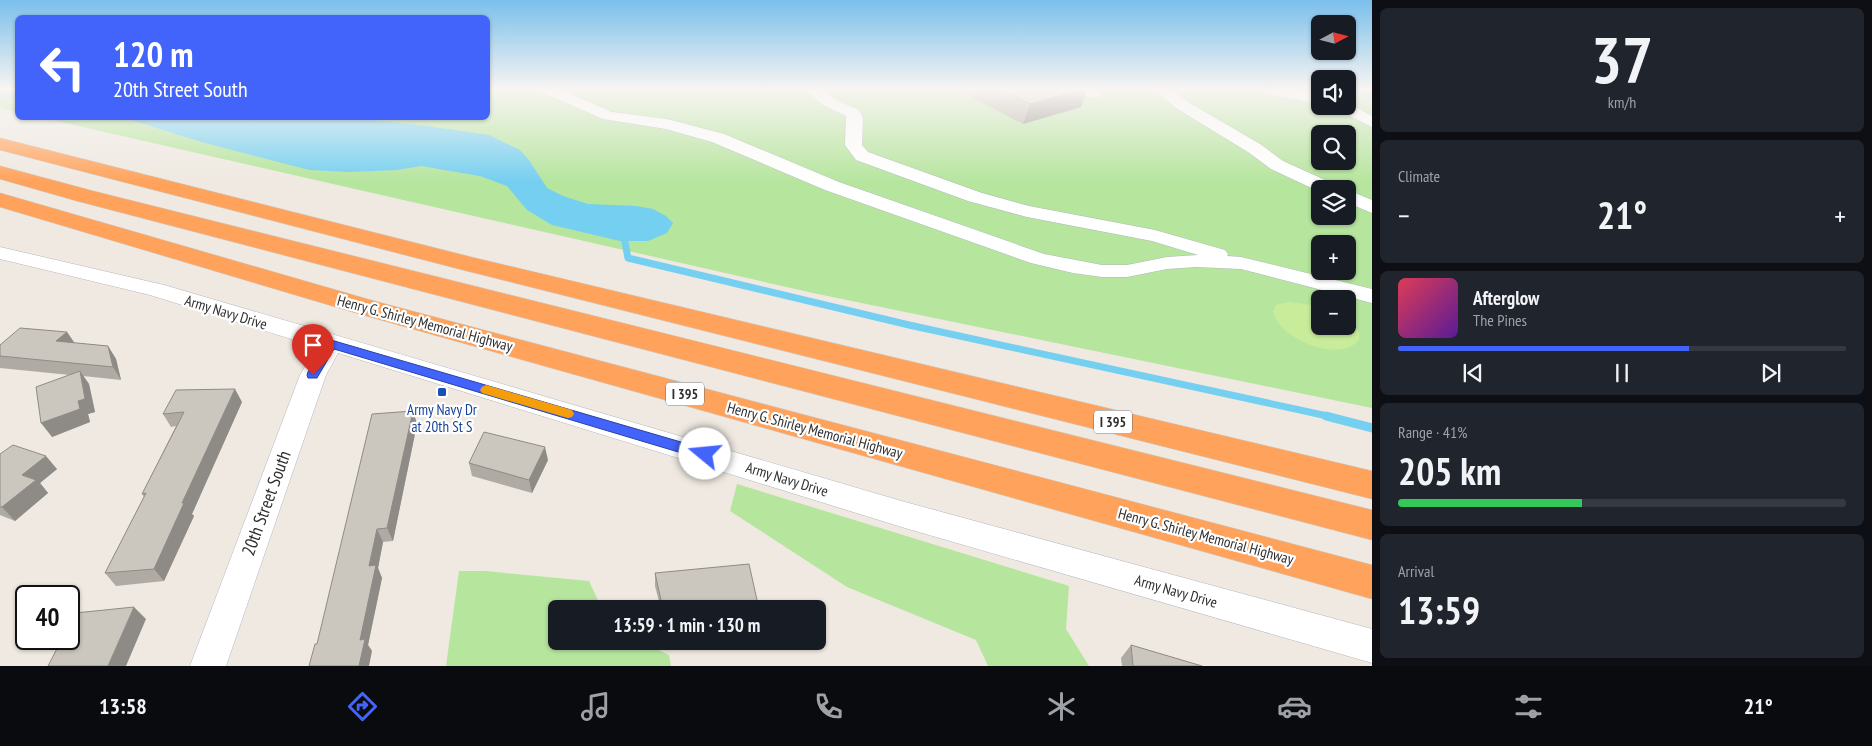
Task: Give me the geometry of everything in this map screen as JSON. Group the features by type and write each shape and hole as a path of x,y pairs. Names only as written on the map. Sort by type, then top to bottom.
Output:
{"highway":[{"name":"I 395","path":"0,144 482,268 1372,485"},
{"path":"0,172 85,196 1372,525"},
{"name":"Henry G. Shirley Memorial Highway","path":"0,200 365,307 1372,582"},
{"path":"1265,458 1372,472"}],"street":[{"path":"639,120 667,124 718,138 840,189 989,243 1073,268 1127,271 1167,263 1196,261 1240,263"},
{"path":"855,120 853,146 856,152 870,159 975,197 1027,211 1155,236 1205,250 1240,263 1369,294"},
{"path":"1207,120 1254,148 1277,165 1311,181"},
{"path":"1356,200 1372,207"},
{"name":"Army Navy Drive","path":"0,253 156,290 905,515 1372,646"},
{"name":"20th Street South","path":"208,666 313,375 331,344"}],"green space":[{"path":"52,120 1372,120 1372,408 813,293"},
{"path":"1289,302 1311,305 1311,335 1356,335 1356,328 1359,331 1359,340 1350,347 1338,350 1311,345 1286,331 1278,322 1273,312 1276,305"},
{"path":"737,484 1069,586 1066,629 1089,666 988,666 976,640 847,587 730,511"},
{"path":"459,571 485,571 589,581 598,600 548,600 548,650 658,650 669,655 671,666 446,666"}],"water":[{"path":"132,120 372,120 489,135 520,150 529,160 547,188 563,196 588,204 636,206 653,209 666,216 673,223 667,233 648,241 620,241 552,225 527,210 507,186 480,176 421,166 396,170 350,172 309,170 198,141"}],"building":[{"path":"20,328 67,332 56,341 108,346 113,367 0,356 0,345"},
{"path":"80,371 85,399 78,401 80,409 41,423 36,387"},
{"path":"235,389 182,503 184,503 154,569 105,573 146,493 142,494 184,412 163,414 176,390"},
{"path":"413,411 387,528 377,529 369,566 376,565 360,640 365,639 359,666 309,666 315,644 317,644 372,414"},
{"path":"484,432 545,447 529,480 469,463"},
{"path":"13,445 46,456 22,475 36,480 0,507 0,454"},
{"path":"749,564 757,600 661,600 655,573"},
{"path":"134,607 108,666 48,666 56,650 80,650 80,612"},
{"path":"1131,645 1202,666 1133,666"}],"waterway":[{"path":"619,235 624,237 628,258 909,325 1332,417"},
{"path":"1326,416 1372,428"}],"slow traffic":[{"path":"486,390 568,414"}],"place":[{"name":"Army Navy Dr at 20th St S","path":"442,392"}],"route":[{"path":"313,375 331,344 705,454"}]}
